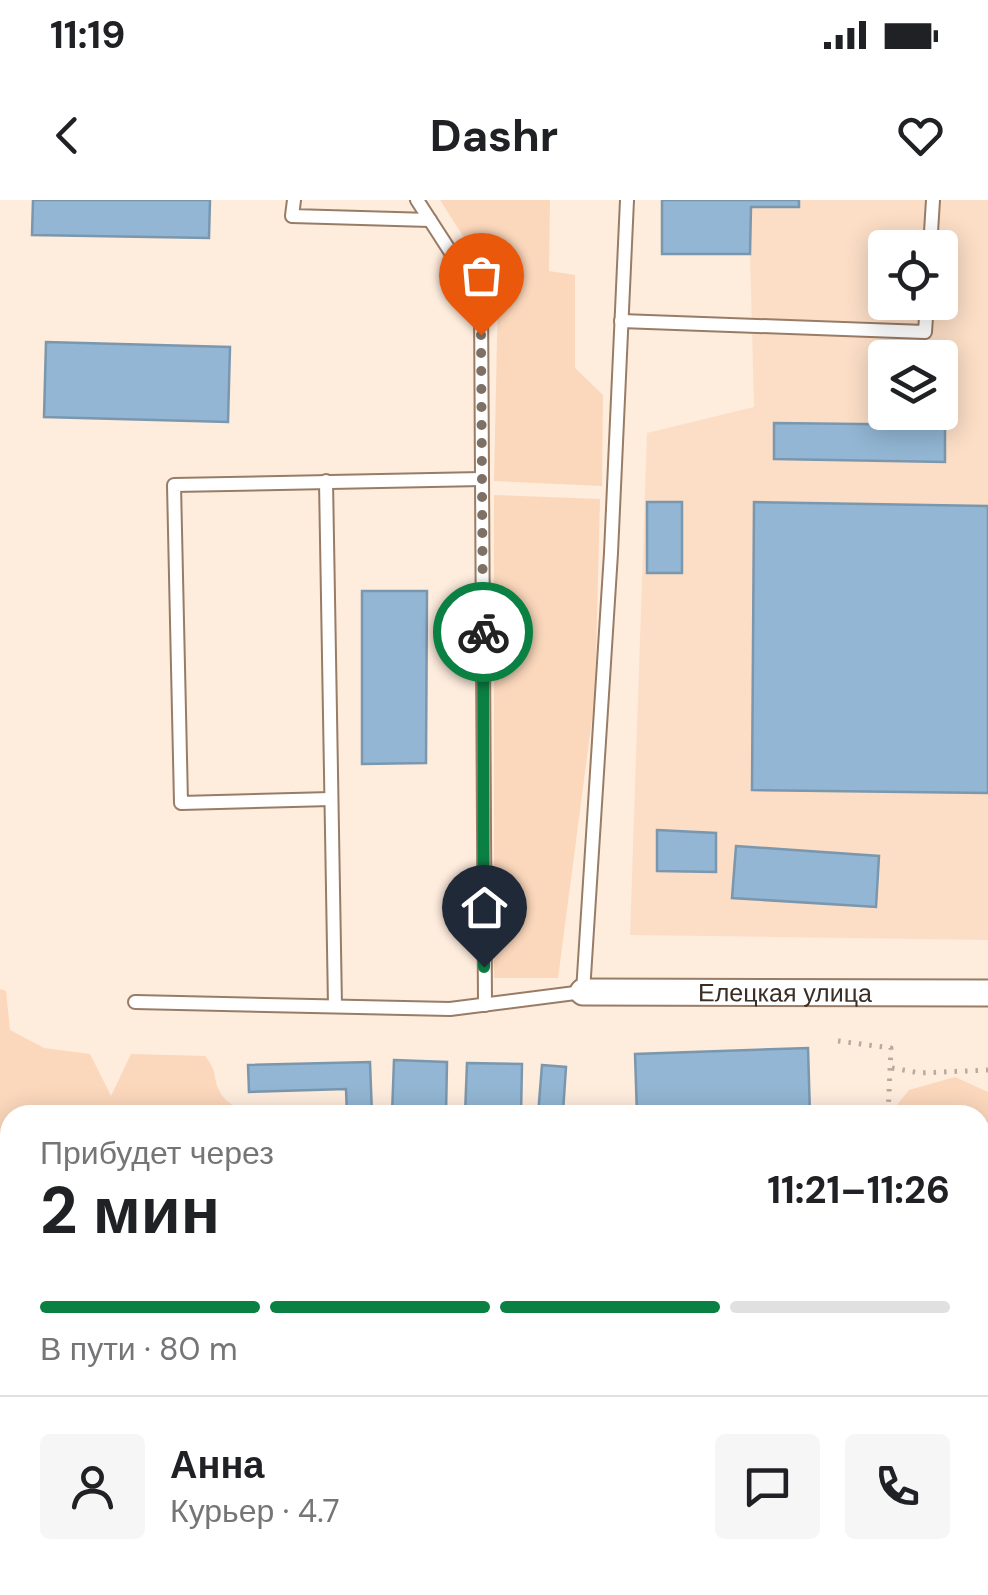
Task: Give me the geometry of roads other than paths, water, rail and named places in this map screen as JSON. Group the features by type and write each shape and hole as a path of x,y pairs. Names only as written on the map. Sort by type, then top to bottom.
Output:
{"street":[{"name":"Елецкая улица","path":"583,992 988,992"}],"lane":[{"path":"294,200 292,216 430,220"},
{"path":"417,200 480,299 485,1004"},
{"path":"135,1002 450,1009 583,992 627,200"},
{"path":"931,230 933,200"},
{"path":"621,320 925,332 926,320"},
{"path":"332,799 181,802 174,485 482,479"},
{"path":"326,481 335,1006"}]}
